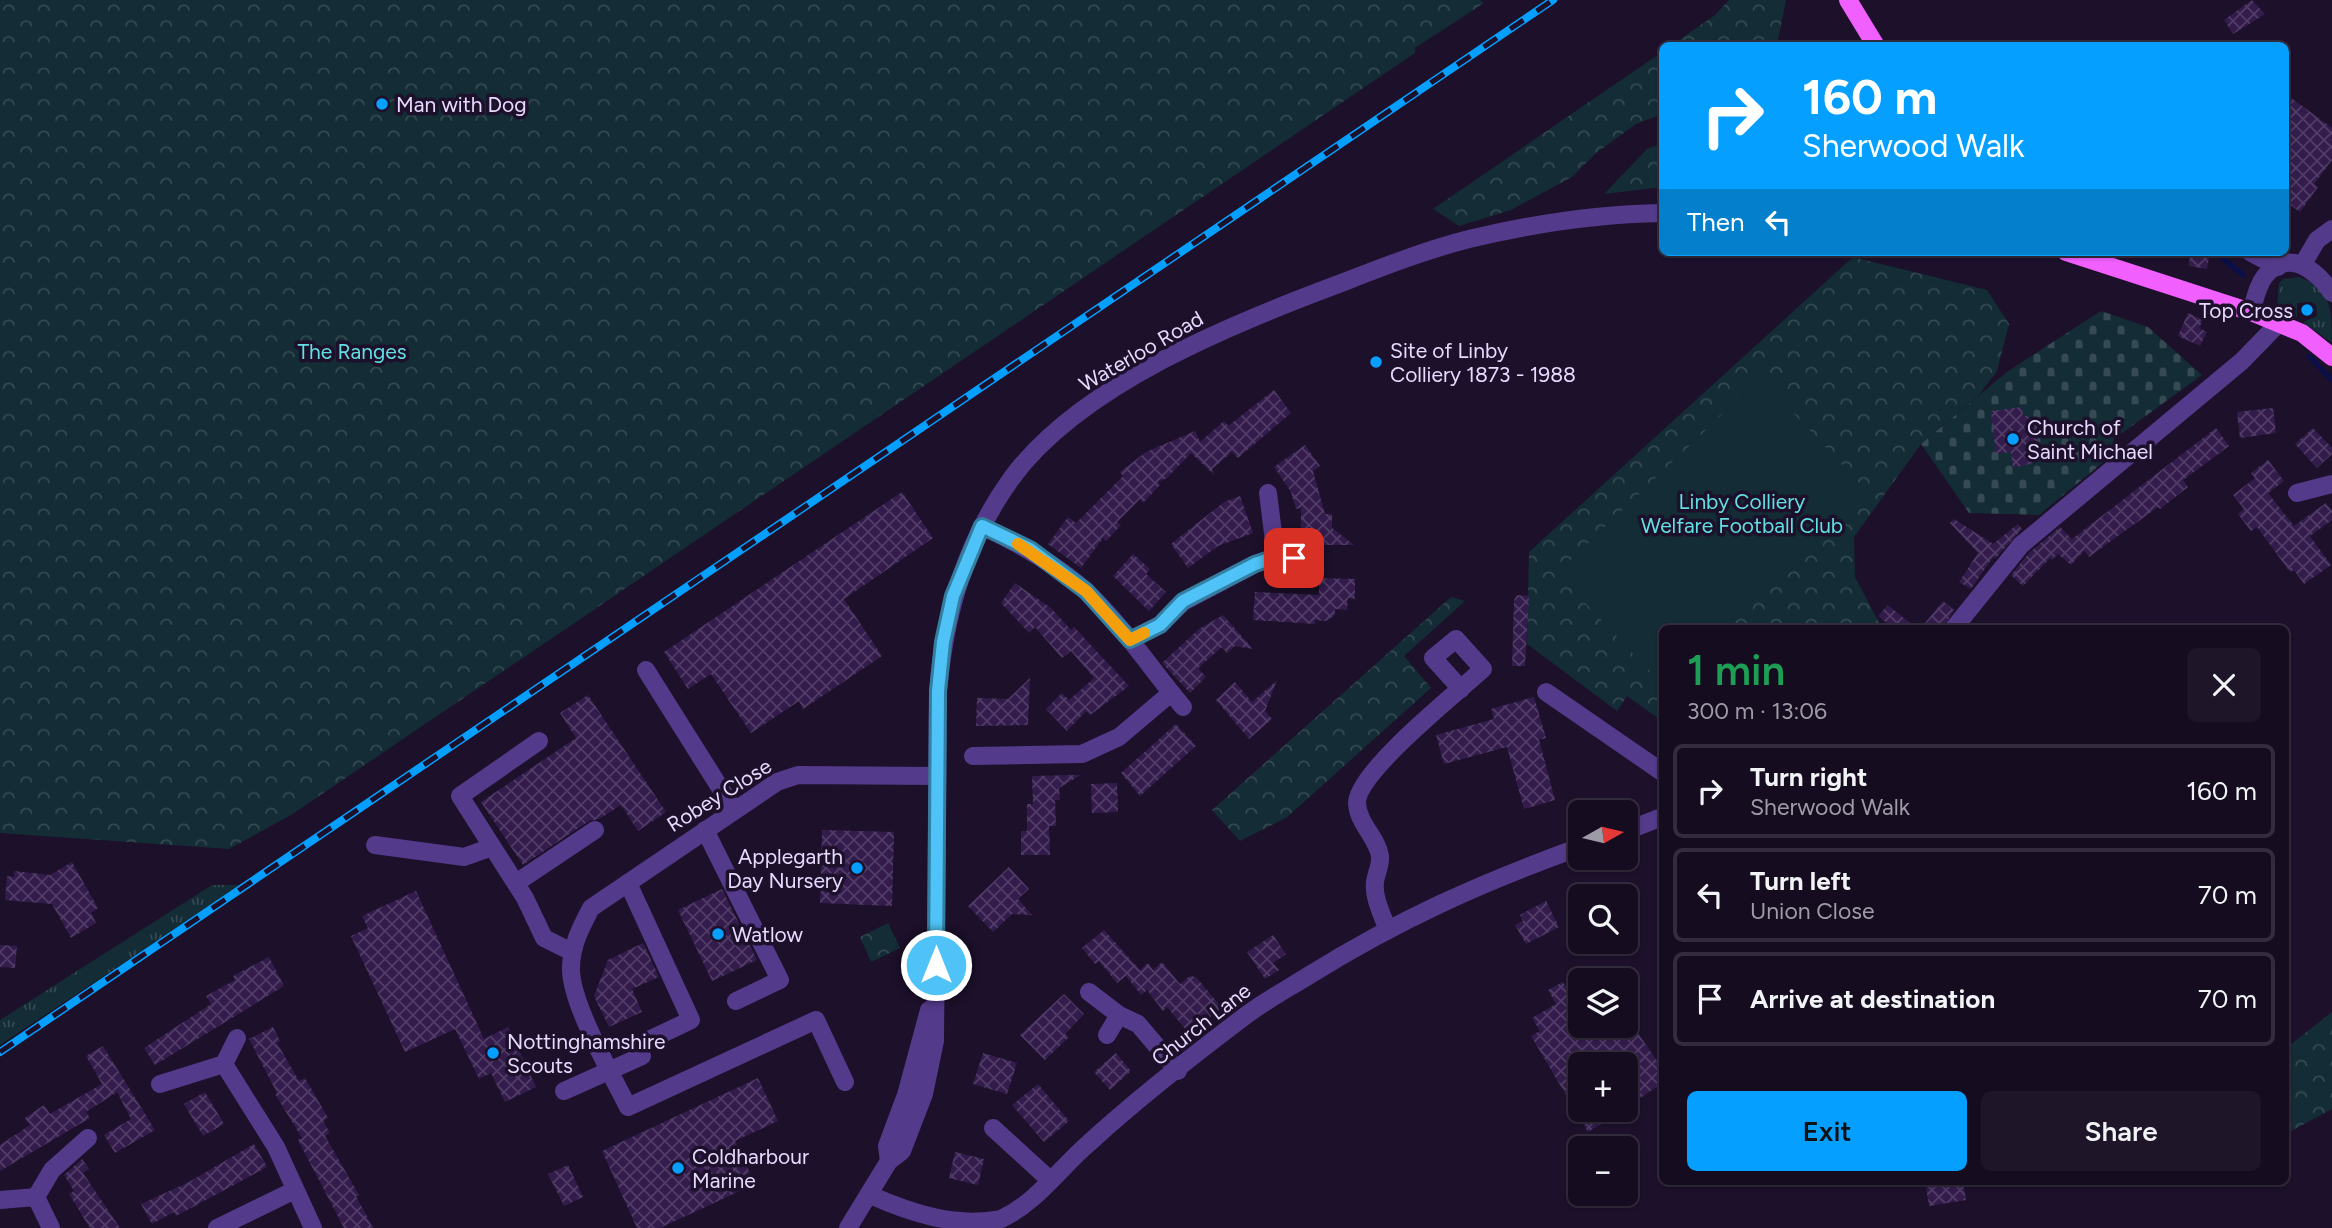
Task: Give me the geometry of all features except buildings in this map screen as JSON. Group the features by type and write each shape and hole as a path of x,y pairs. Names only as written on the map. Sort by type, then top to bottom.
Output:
{"main road":[{"path":"1848,0 1874,42"},
{"path":"2078,256 2251,312 2302,333 2332,358"}],"street":[{"name":"Waterloo Road","path":"848,1228 889,1161 902,1151 924,1094 935,1041 938,691 943,642 953,596 982,526 1012,478 1048,440 1118,385 1221,331 1399,261 1469,239 1565,220 1659,213"},
{"path":"2303,264 2317,240 2332,229"},
{"path":"2257,256 2278,267"},
{"path":"2251,312 2260,284 2267,274 2278,267 2303,264 2318,273 2332,293"},
{"path":"1956,625 2021,545 2242,361 2278,324"},
{"path":"2297,493 2332,484"},
{"path":"1268,493 1276,557"},
{"path":"982,526 1030,549 1086,591 1130,640 1183,707"},
{"path":"1130,640 1160,625 1183,601 1255,564 1276,557 1311,558"},
{"path":"646,670 734,810"},
{"path":"1387,928 1374,886 1380,860 1378,848 1360,818 1357,803 1360,788 1371,771 1461,689"},
{"path":"1546,692 1659,770"},
{"path":"973,756 1082,754 1119,737 1171,693"},
{"path":"539,741 460,796 521,890 544,938 572,952"},
{"name":"Robey Close","path":"845,1083 816,1020 628,1107 572,988 572,952 579,929 591,908 777,782 798,775 937,776"},
{"path":"1638,826 1659,818"},
{"path":"521,890 595,830"},
{"path":"705,830 780,980 736,1001"},
{"path":"375,845 464,857 492,847"},
{"name":"Church Lane","path":"870,1195 926,1220 970,1227 999,1220 1022,1207 1089,1142 1247,1014 1387,928 1493,878 1568,851"},
{"path":"564,1091 610,1070 691,1020 628,883"},
{"path":"1089,992 1119,1016 1138,1024 1178,1071"},
{"path":"1107,1035 1119,1016"},
{"path":"160,1084 224,1064 237,1038"},
{"path":"224,1064 276,1147 313,1228"},
{"path":"993,1128 1050,1180"},
{"path":"36,1197 52,1170 88,1138"},
{"path":"217,1228 295,1189"},
{"path":"7,1199 36,1197"},
{"path":"36,1197 51,1228"}],"green space":[{"name":"The Ranges","path":"0,0 1480,0 1484,3 1415,48 1415,53 291,815 229,849 0,833"},
{"path":"1729,0 1786,0 1778,42 1676,42 1715,15"},
{"path":"1659,54 1659,115 1636,124 1596,153 1572,177 1511,210 1459,226 1433,209"},
{"path":"1659,144 1659,187 1604,194 1647,149"},
{"name":"Linby Colliery Welfare Football Club","path":"1853,257 1987,290 2009,324 1997,371 1979,395 1921,444 1854,537 1855,577 1880,625 1659,625 1659,719 1627,696 1617,711 1527,644 1529,552"},
{"path":"2299,277 2318,287 2328,302 2332,343 2303,322 2317,316 2316,305 2311,302 2297,303 2297,317 2283,312 2277,306 2279,283 2283,279"},
{"path":"2101,311 2148,327 2202,375 2114,439 2112,455 2039,515 1969,513 1921,444 2008,371"},
{"path":"1760,378 1867,491 1727,625 1659,625 1659,681 1557,573"},
{"path":"1451,597 1465,601 1404,656 1431,688 1286,818 1240,841 1212,810"},
{"path":"212,885 241,885 0,1045 0,1020"},
{"path":"888,923 900,948 871,962 860,937"},
{"path":"2332,1012 2332,1109 2289,1132 2289,1046"}],"waterway":[{"path":"2220,256 2243,275"},
{"path":"2309,356 2332,380"}],"railway":[{"path":"0,1052 1553,0"}],"slow traffic":[{"path":"1018,544 1030,549 1086,591 1130,640 1144,633"}],"place":[{"name":"Man with Dog","path":"382,104"},
{"name":"Top Cross","path":"2307,310"},
{"name":"Site of Linby Colliery 1873 - 1988","path":"1376,362"},
{"name":"Church of Saint Michael","path":"2013,439"},
{"name":"Applegarth Day Nursery","path":"857,868"},
{"name":"Watlow","path":"718,934"},
{"name":"Nottinghamshire Scouts","path":"493,1053"},
{"name":"Coldharbour Marine","path":"678,1168"}],"route":[{"path":"936,965 938,691 943,642 953,596 982,526 1030,549 1086,591 1130,640 1160,625 1183,601 1255,564 1276,557 1294,558"}]}
